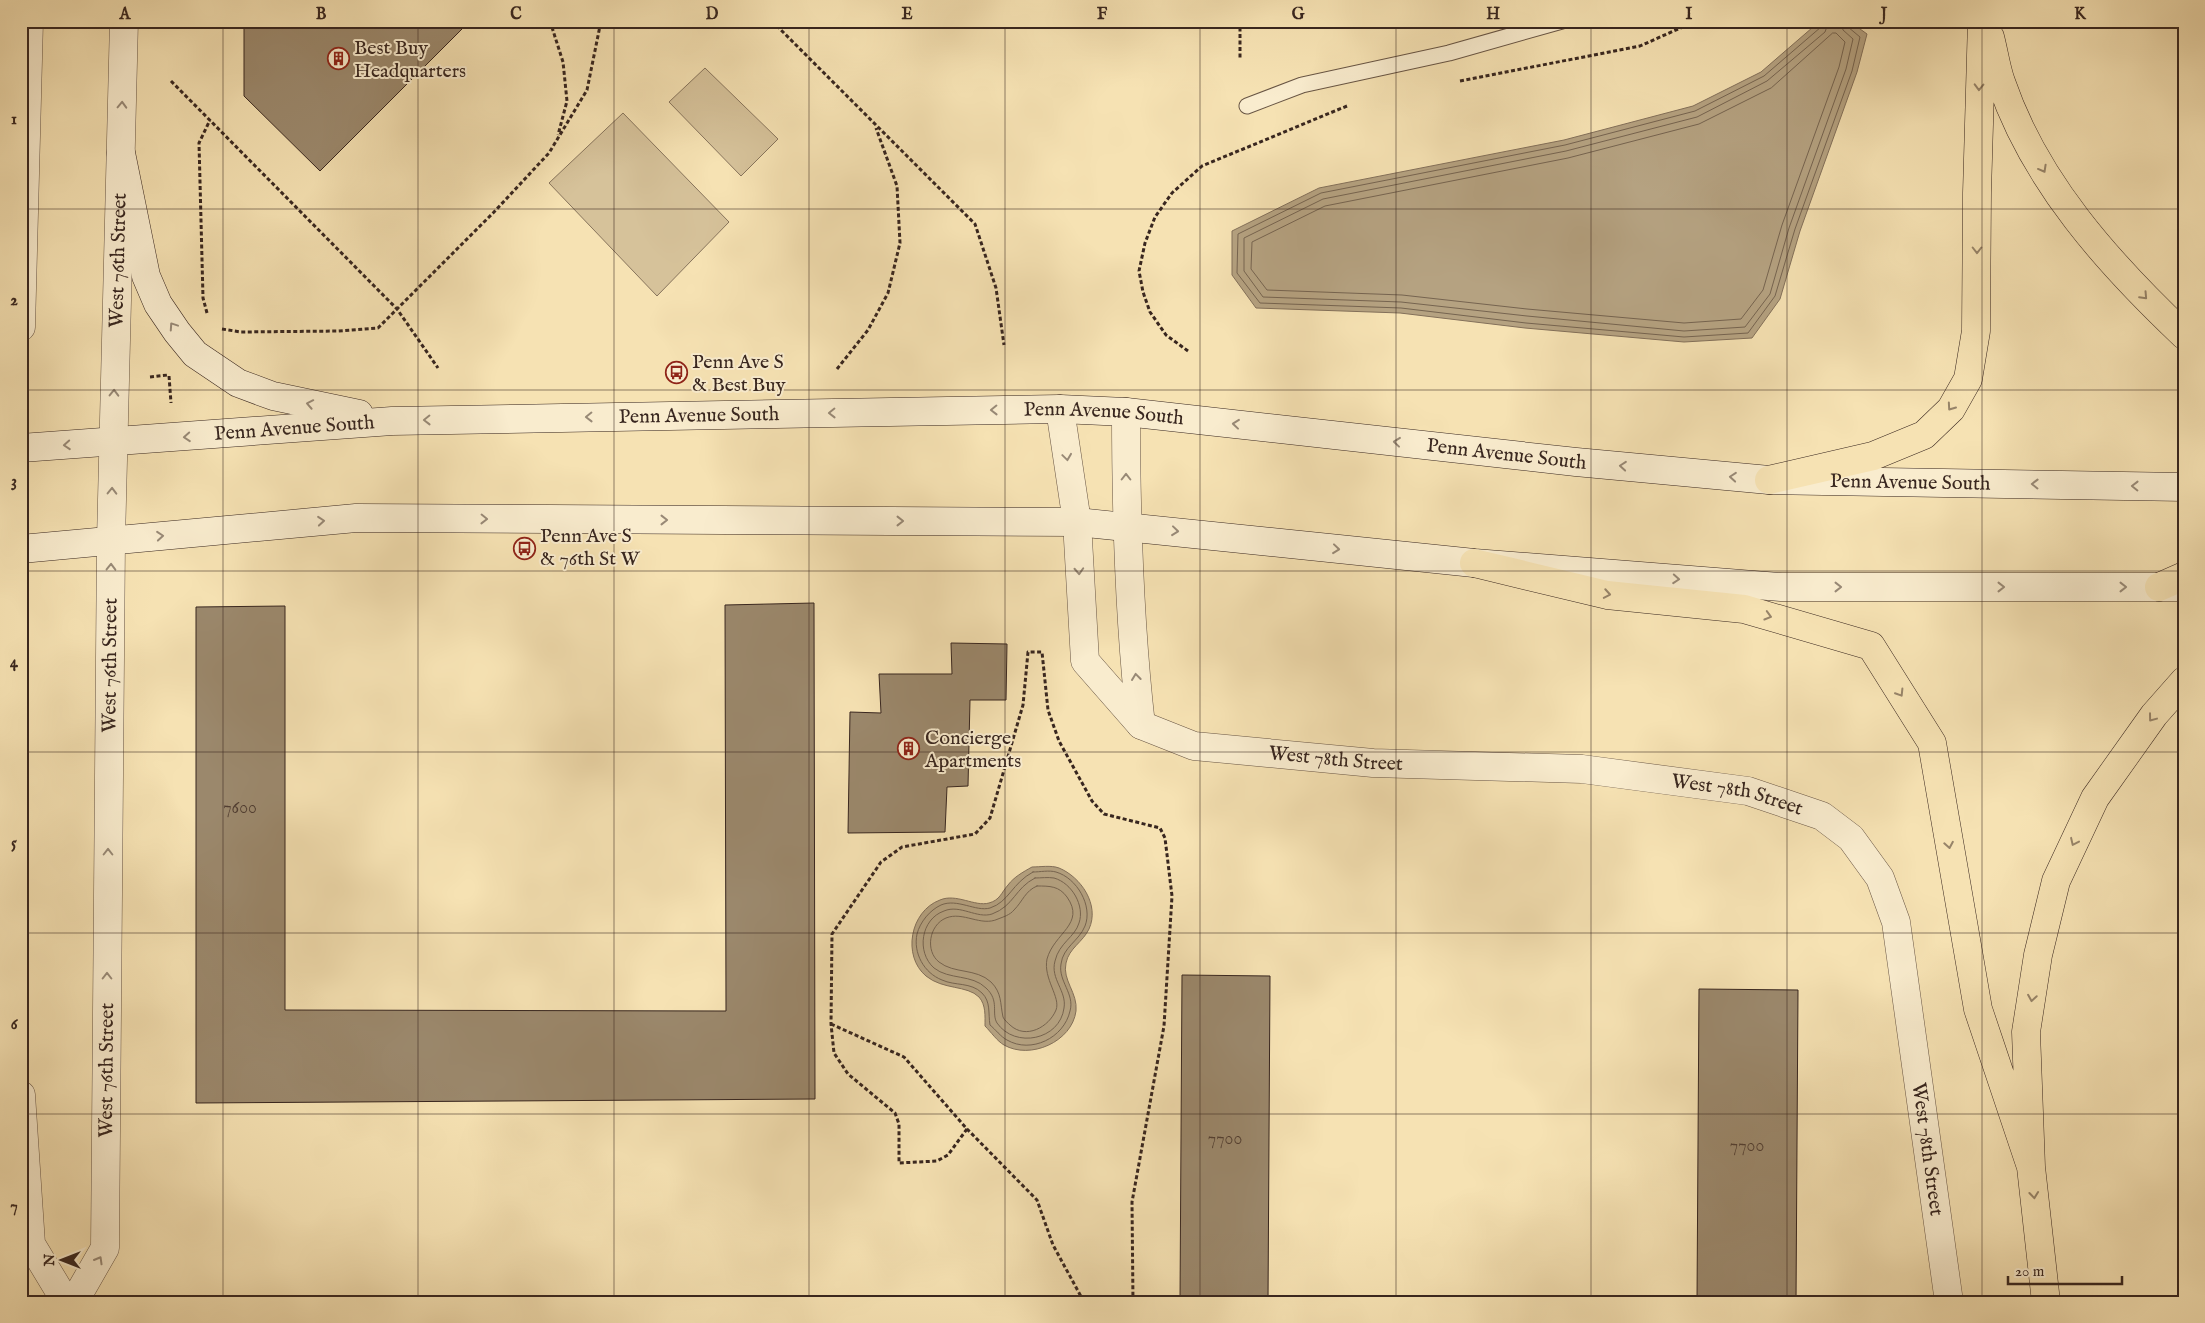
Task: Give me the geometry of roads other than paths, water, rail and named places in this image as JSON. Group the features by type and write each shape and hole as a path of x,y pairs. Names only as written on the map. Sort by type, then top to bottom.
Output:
{"highway":[{"path":"1769,480 1873,456 1924,436 1951,409 1968,379 1976,331 1977,183 1982,21"},
{"path":"1987,21 2000,81 2019,126 2055,191 2108,257 2184,335"},
{"path":"1474,564 1607,595 1744,609 1871,646 1932,743 1978,1009 2031,1167"},
{"path":"2171,587 2184,576"},
{"path":"2046,1302 2031,1167 2026,1032 2038,955 2056,881 2095,798 2154,715 2184,681"}],"main road":[{"path":"21,327 29,21"},
{"name":"West 76th Street","path":"74,1302 105,1248 111,540 124,21"},
{"path":"120,153 146,276 158,304 195,354 238,383 273,396 392,421"},
{"name":"Penn Avenue South","path":"21,448 392,421 1060,408 1126,412 1576,462 1769,480 2184,487"},
{"name":"West 78th Street","path":"1060,408 1077,522 1084,661 1141,725 1194,746 1372,763 1582,769 1748,791 1822,816 1851,838 1880,878 1896,922 1948,1302"},
{"path":"1126,412 1126,526 1134,662 1141,725"},
{"path":"21,548 356,518 1077,522 1474,564 1781,587 2171,587"},
{"path":"21,1095 32,1244 66,1302"}],"lane":[{"path":"1247,106 1302,86 1449,53 1562,21"}],"water":[{"path":"1820,21 1849,21 1867,34 1857,72 1800,231 1780,299 1752,338 1684,342 1525,328 1400,313 1256,308 1232,275 1232,231 1319,188 1564,140 1693,106 1761,72"},
{"path":"1032,867 1056,867 1075,878 1090,902 1092,920 1086,934 1070,953 1066,963 1066,975 1076,1004 1073,1022 1067,1032 1048,1045 1026,1050 1014,1049 1004,1045 994,1036 985,1026 983,1004 974,993 940,984 926,976 918,967 912,946 916,924 930,906 946,898 984,904 993,902 1013,880"}],"place":[{"name":"Best Buy Headquarters","path":"338,59"},
{"name":"Penn Ave S & Best Buy","path":"676,373"},
{"name":"Penn Ave S & 76th St W","path":"524,548"},
{"name":"Concierge Apartments","path":"909,749"}]}
